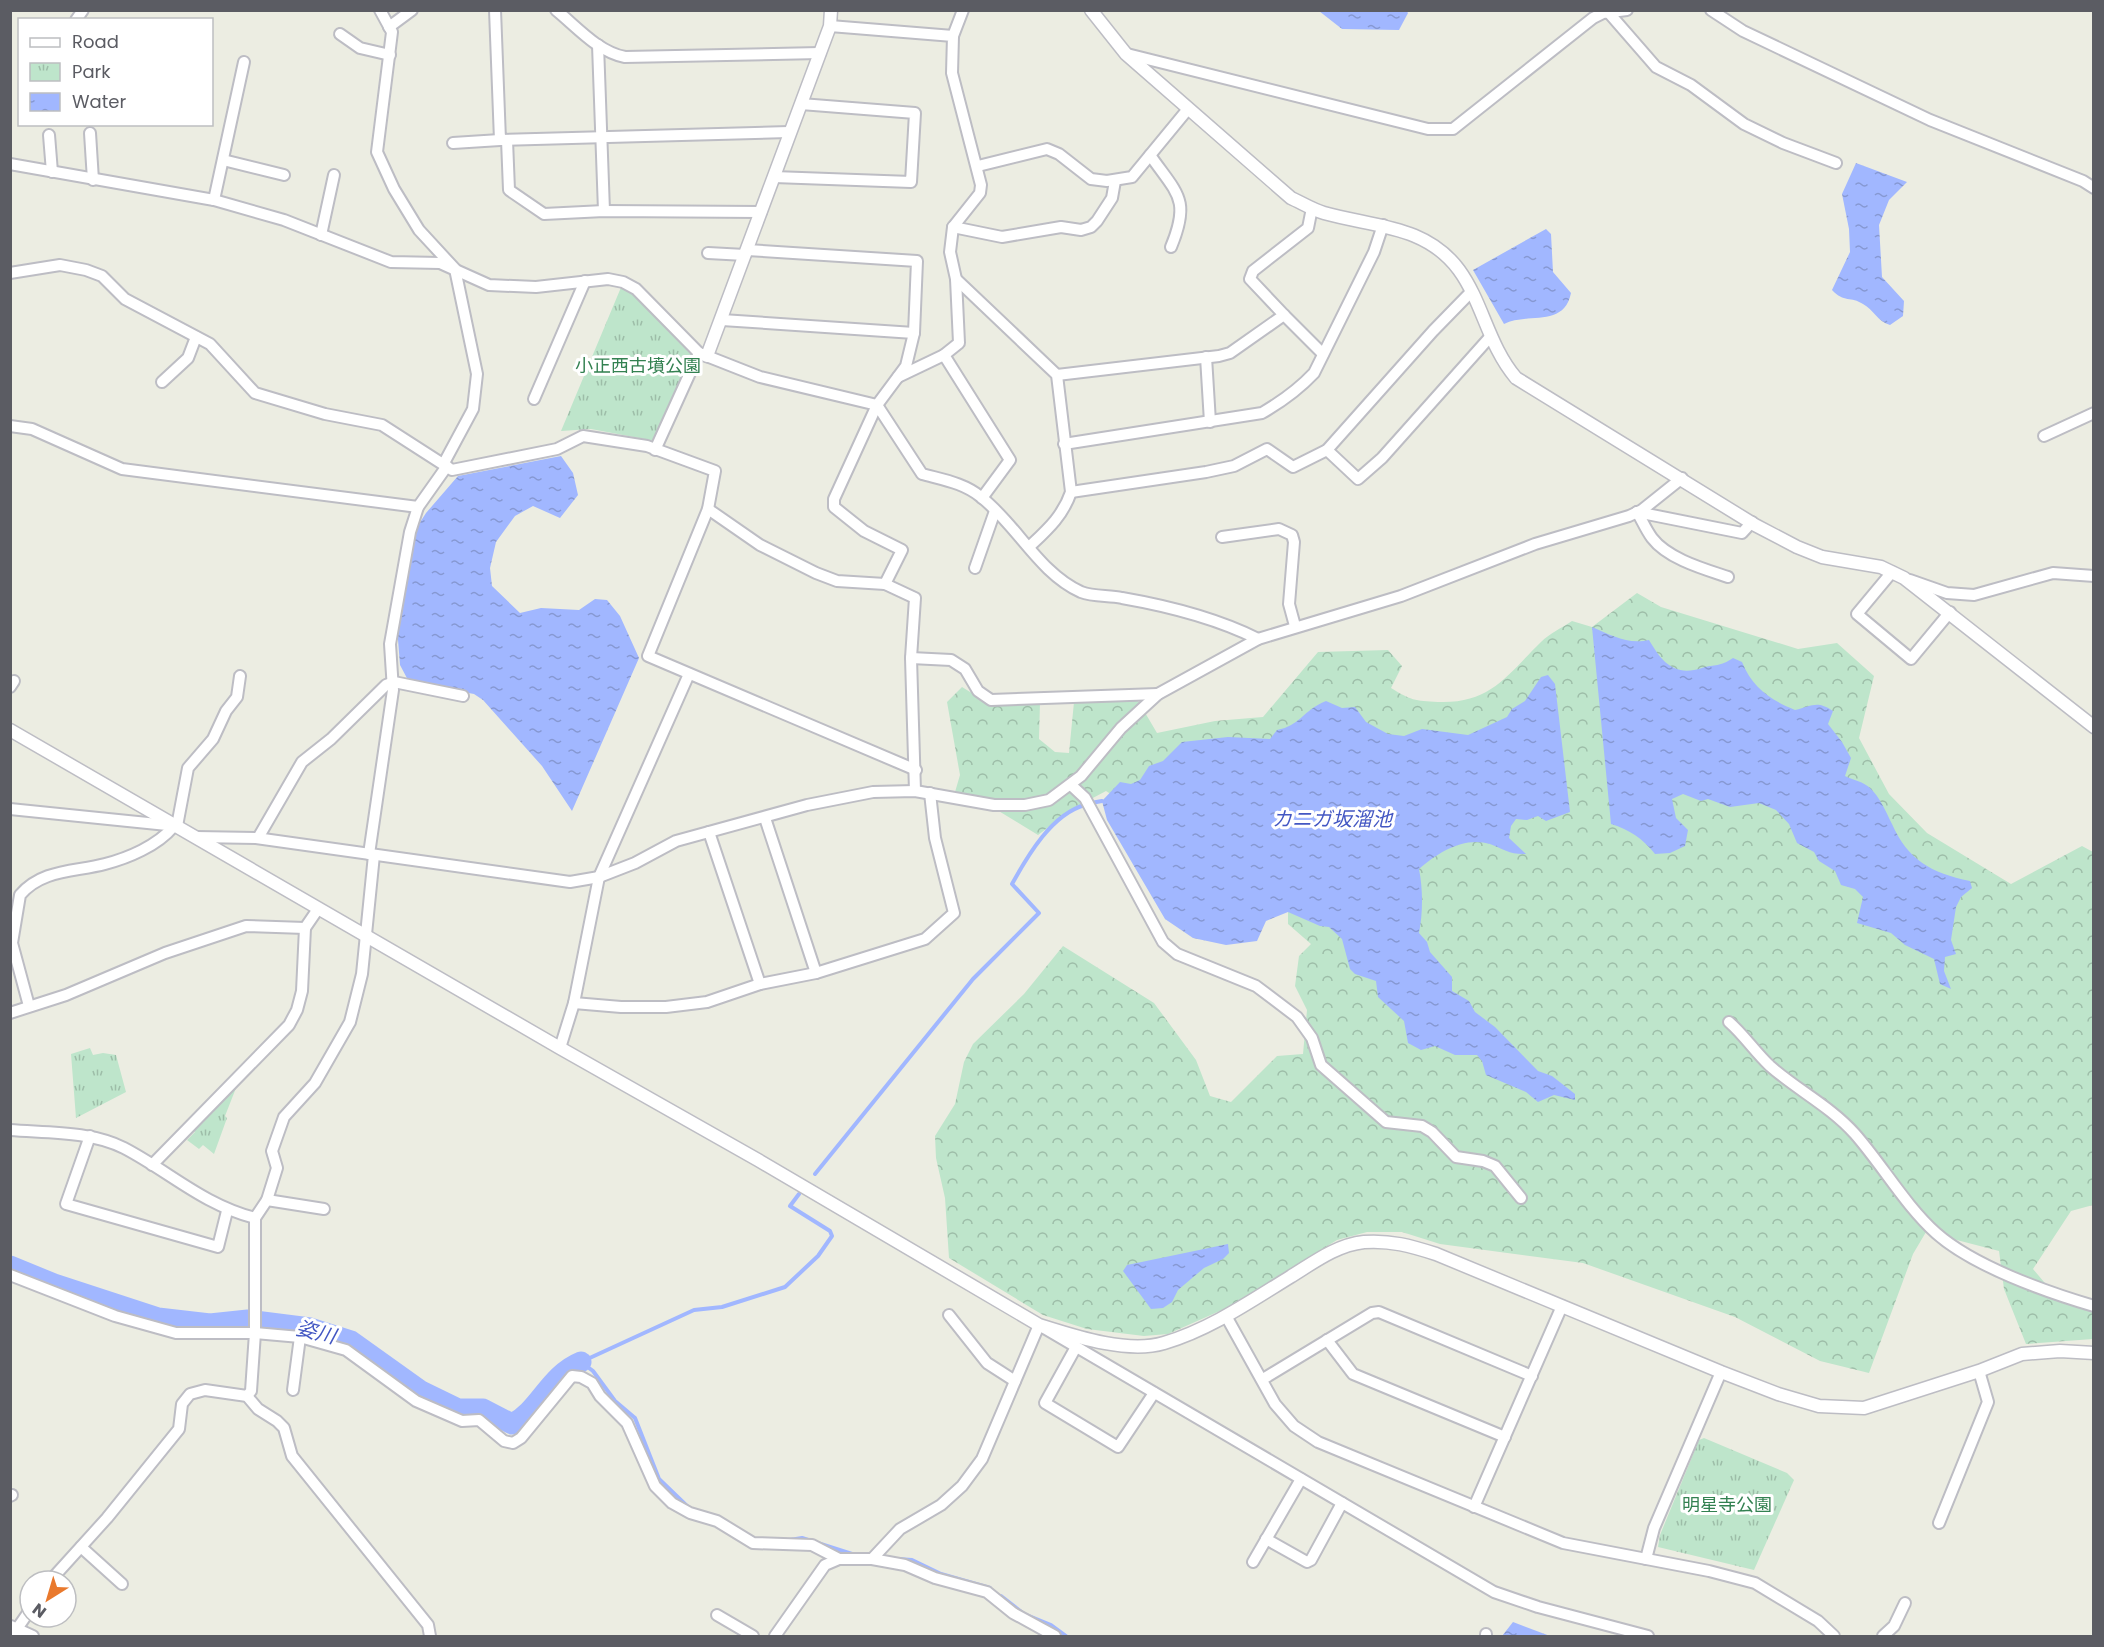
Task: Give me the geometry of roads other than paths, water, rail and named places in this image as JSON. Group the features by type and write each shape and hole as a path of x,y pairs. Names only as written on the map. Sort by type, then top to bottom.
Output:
{"street":[{"path":"247,1396 251,1391 255,1333 255,1218 267,1200 277,1168 272,1151 284,1117 315,1083 350,1022 359,993 372,855 394,682 390,644 410,532 418,507 446,465 469,418 477,395 473,347 454,269 419,230 379,161 377,139 392,32 380,10"},
{"path":"389,27 412,10"},
{"path":"495,10 509,190 544,214 604,211 761,212"},
{"path":"556,10 598,45 614,55 625,57 820,53"},
{"path":"655,450 722,320 789,132 830,26 831,10"},
{"path":"897,378 944,355 958,343 956,279 950,252 953,227 980,193 978,166 952,73 953,36 963,10"},
{"path":"1091,10 1126,54 1274,185 1312,208 1383,225 1418,235 1432,242 1461,272 1490,337 1504,363 1516,378 1682,477 1752,522 1821,557 1881,567 1904,578 1947,593 1974,595 2054,573 2094,576"},
{"path":"1126,54 1428,129 1453,129 1593,18 1627,10"},
{"path":"1711,10 1743,31 1930,120 2094,188"},
{"path":"1609,13 1656,67 1691,85 1744,124 1783,143 1836,163"},
{"path":"830,26 953,36"},
{"path":"340,34 360,48 390,55"},
{"path":"598,45 604,211"},
{"path":"214,200 244,62"},
{"path":"774,177 911,182 915,113 801,104"},
{"path":"978,166 1054,150 1091,178 1115,181 1132,177 1188,109"},
{"path":"453,144 602,136 789,132"},
{"path":"90,133 93,180"},
{"path":"49,135 52,172"},
{"path":"1150,155 1178,195 1182,206 1180,226 1171,247"},
{"path":"223,160 284,175"},
{"path":"10,164 214,200 284,220 391,262 440,263 489,285 536,287 609,279 636,289 703,354 760,377 877,405 922,474 959,483 982,498 1056,575 1081,592 1120,597 1186,612 1232,626 1258,639"},
{"path":"321,235 334,175"},
{"path":"953,227 1002,237 1061,227 1081,230 1097,221 1112,198 1115,181"},
{"path":"1312,208 1308,228 1253,271 1250,279 1323,354"},
{"path":"1064,444 1262,413 1301,387 1314,373 1374,252 1383,225"},
{"path":"708,253 917,261 914,333 906,366 877,405 834,499 834,507 864,531 902,550 885,584"},
{"path":"10,273 60,265 102,276 125,299 210,344 255,393 325,414 382,425 452,470 556,449 582,436 655,450 715,471 708,509 648,656 916,770"},
{"path":"956,279 1057,375 1071,492 1066,506 1054,524 1029,547"},
{"path":"534,399 585,281"},
{"path":"1071,492 1234,466 1267,449 1293,467 1327,450 1433,331 1471,292"},
{"path":"1057,375 1230,353 1284,315"},
{"path":"722,320 914,333"},
{"path":"162,382 188,358 196,337"},
{"path":"1327,450 1358,479 1382,458 1490,337"},
{"path":"944,355 1011,460 982,498"},
{"path":"1206,357 1210,422"},
{"path":"2044,436 2094,413"},
{"path":"10,426 32,429 122,469 418,507"},
{"path":"196,837 258,838 570,882 599,877 635,863 676,841 807,805 873,792 915,791 971,802 1025,805 1049,800 1071,785 1099,757 1121,728 1158,694 1258,639 1401,596 1535,544 1637,512 1682,477"},
{"path":"708,509 760,545 816,573 837,581 885,584 915,598 911,658 915,791"},
{"path":"975,568 995,511"},
{"path":"1637,512 1742,532 1752,522"},
{"path":"1637,512 1652,538 1660,546 1693,564 1728,577"},
{"path":"1222,537 1279,529 1292,536 1294,542 1289,604 1295,626"},
{"path":"1892,572 1857,614 1911,659 1950,612"},
{"path":"1904,578 2091,721"},
{"path":"911,658 951,660 965,669 978,691 991,700 1158,694"},
{"path":"560,1048 574,1003 599,877 689,674"},
{"path":"29,1006 12,939 20,895 26,888 41,879 60,872 126,858 164,837 175,827 188,768 213,739 226,711 237,697 240,676"},
{"path":"258,838 302,762 331,739 386,685 394,682 463,696"},
{"path":"10,730 175,827 758,1160 1494,1592 1538,1607 1648,1636"},
{"path":"1071,785 1085,798 1164,942 1177,954 1256,986 1297,1017 1312,1038 1321,1065 1386,1122 1422,1126 1432,1132 1456,1157 1483,1161 1495,1166 1521,1198"},
{"path":"574,1003 621,1007 666,1007 707,1002 759,984 816,973 925,939 954,913 935,838 930,793"},
{"path":"10,809 175,827"},
{"path":"765,818 816,973"},
{"path":"709,832 759,984"},
{"path":"152,1166 289,1025 297,1010 302,991 305,928 318,909"},
{"path":"10,1013 66,995 165,953 246,926 305,928"},
{"path":"1729,1022 1769,1065 1830,1110 1855,1134 1936,1233 1958,1250 2009,1275 2062,1297 2094,1306"},
{"path":"10,1130 90,1137 123,1147 227,1210 255,1218"},
{"path":"90,1137 66,1204 218,1247 227,1210"},
{"path":"267,1200 324,1209"},
{"path":"1039,1325 1083,1339 1139,1346 1164,1344 1227,1316 1333,1251 1363,1242 1397,1242 1562,1306 1721,1372 1778,1394 1819,1406 1864,1408 1979,1371 2022,1354 2061,1351 2094,1353"},
{"path":"10,1275 106,1313 176,1333 255,1333 300,1337 346,1350 416,1401 462,1421 479,1420 504,1441 513,1443 521,1438 572,1376 580,1377 592,1383 600,1396 627,1423 655,1486 672,1503 690,1513 717,1521 753,1543 812,1545 839,1559"},
{"path":"1474,1507 1562,1306"},
{"path":"1263,1379 1379,1312 1532,1376"},
{"path":"949,1315 987,1363 1015,1381"},
{"path":"1227,1316 1275,1404 1294,1426 1318,1442 1563,1543 1755,1583 1818,1621 1834,1636"},
{"path":"872,1558 900,1529 934,1509 962,1486 982,1460 1039,1325"},
{"path":"293,1390 300,1337"},
{"path":"1327,1340 1353,1374 1505,1437"},
{"path":"1077,1347 1046,1403 1118,1447 1154,1393"},
{"path":"1939,1523 1988,1402 1979,1371"},
{"path":"1646,1559 1653,1528 1721,1372"},
{"path":"61,1569 179,1430 182,1404 190,1394 205,1390 247,1396 258,1410 284,1428 292,1456 428,1625 430,1636"},
{"path":"1253,1562 1301,1479"},
{"path":"1266,1539 1307,1562 1311,1560 1342,1503"},
{"path":"81,1547 122,1584"},
{"path":"775,1636 820,1570 830,1561 872,1558 905,1565 935,1578 987,1592 1013,1613 1055,1636"},
{"path":"1883,1636 1894,1626 1905,1603"},
{"path":"717,1615 753,1636"},
{"path":"13,1630 33,1636"}],"water":[{"path":"1406,10 1408,13 1399,30 1342,29 1319,11"},
{"path":"1856,163 1907,182 1889,200 1879,225 1882,277 1904,301 1903,316 1890,325 1863,304 1840,297 1832,290 1850,252 1849,229 1842,194"},
{"path":"1546,229 1551,234 1553,272 1571,293 1567,304 1553,315 1504,324 1473,270"},
{"path":"561,456 573,473 578,495 560,518 533,506 515,516 496,542 490,568 492,586 520,613 541,608 579,610 595,599 607,600 620,616 639,658 572,811 542,766 483,700 474,694 409,682 400,665 397,627 417,527 458,476"},
{"path":"1592,627 1627,640 1649,640 1664,661 1684,671 1721,664 1733,658 1742,662 1757,686 1778,702 1795,710 1818,705 1833,711 1828,724 1851,758 1845,776 1865,784 1874,792 1898,836 1913,856 1932,869 1970,881 1972,888 1961,897 1956,907 1951,940 1956,954 1945,957 1944,971 1951,989 1940,984 1934,959 1905,945 1891,933 1857,923 1863,897 1855,889 1841,885 1835,871 1819,861 1814,852 1797,843 1789,824 1776,810 1759,803 1730,807 1708,799 1701,801 1683,794 1672,799 1676,818 1688,830 1685,846 1670,853 1655,854 1635,835 1611,824"},
{"name":"カニガ坂溜池","path":"1548,675 1555,684 1570,812 1546,821 1538,816 1527,820 1516,819 1511,826 1509,838 1526,854 1511,853 1490,844 1471,842 1452,847 1426,863 1419,869 1422,901 1419,933 1427,942 1430,952 1452,977 1452,991 1469,1001 1475,1012 1495,1027 1538,1071 1552,1076 1575,1094 1575,1100 1554,1095 1538,1102 1526,1092 1486,1075 1482,1061 1477,1055 1455,1055 1435,1046 1421,1050 1408,1043 1404,1021 1378,997 1376,981 1355,974 1350,969 1342,939 1329,927 1320,926 1288,912 1266,921 1257,941 1226,945 1193,938 1165,919 1107,820 1102,801 1120,782 1131,784 1140,780 1149,766 1163,761 1182,742 1228,737 1270,739 1277,730 1291,725 1326,701 1342,708 1355,707 1366,722 1388,734 1404,736 1422,729 1468,735 1507,717 1512,709 1525,701 1541,677"},
{"path":"1228,1244 1229,1253 1223,1259 1204,1268 1178,1290 1172,1302 1163,1308 1151,1309 1123,1271 1127,1265"},
{"path":"1513,1622 1550,1636 1502,1636"}],"waterway":[{"path":"1091,803 1102,801"},
{"path":"815,1174 973,979 1039,913 1012,884 1033,849 1052,826 1062,817 1085,805"},
{"path":"687,1506 659,1479 635,1418 615,1401 593,1371 581,1362 694,1310 722,1307 785,1287 818,1256 832,1236 830,1231 790,1206 799,1194"},
{"name":"姿川","path":"10,1266 54,1284 158,1318 210,1324 248,1320 310,1328 351,1341 421,1391 458,1409 483,1409 512,1424 530,1411 561,1375 581,1362"},
{"path":"790,1540 802,1538 852,1554"},
{"path":"898,1559 912,1560 941,1574 990,1588"},
{"path":"1001,1596 1024,1614 1051,1625 1066,1636"}],"park label":[{"name":"小正西古墳公園","path":"638,366"},
{"name":"明星寺公園","path":"1727,1505"}]}
